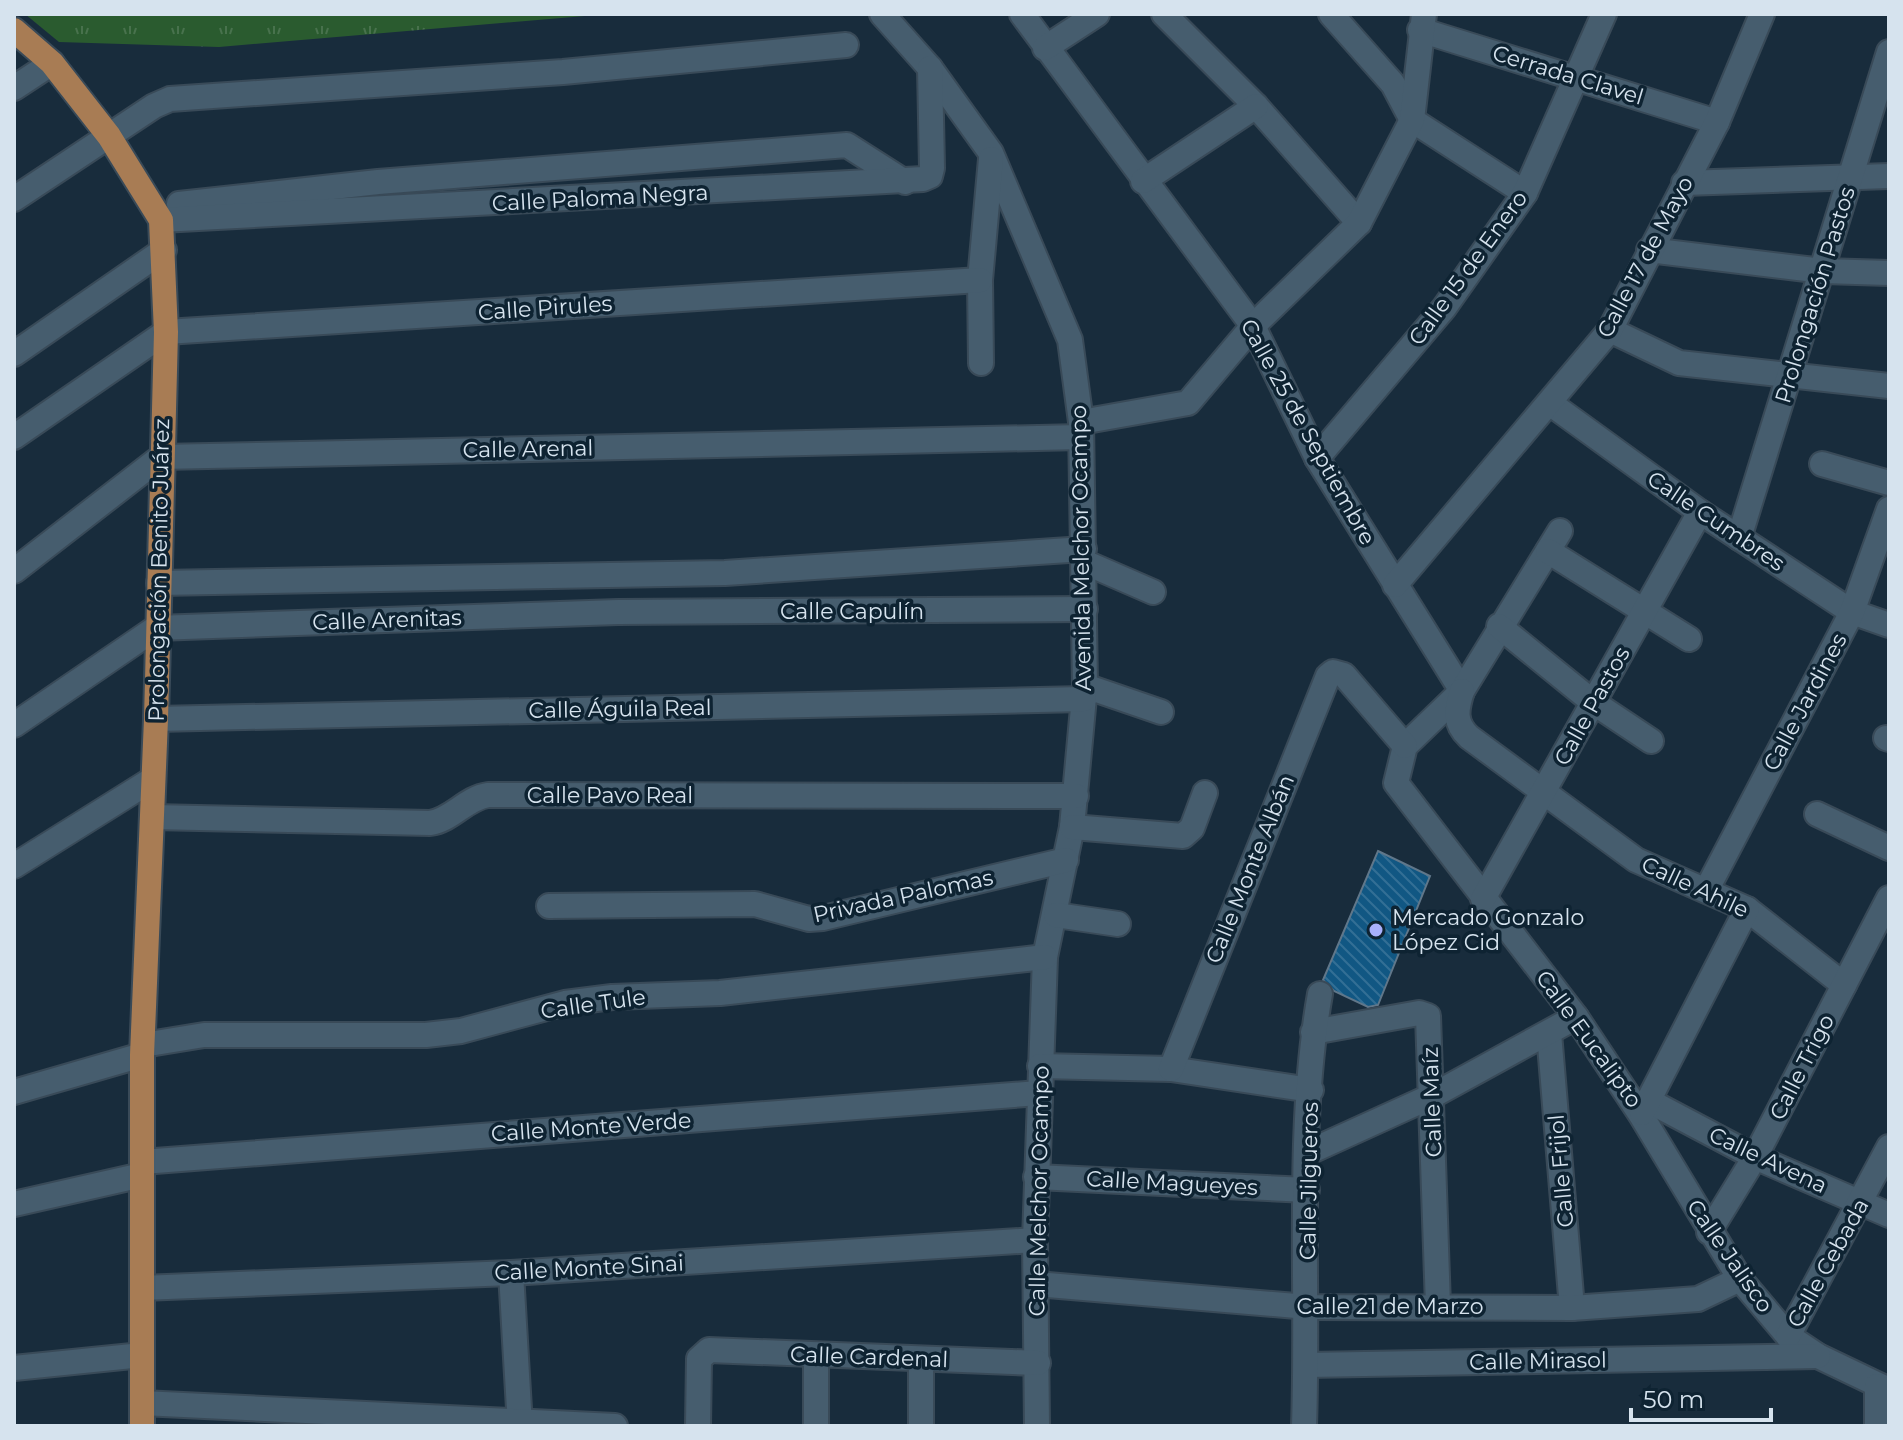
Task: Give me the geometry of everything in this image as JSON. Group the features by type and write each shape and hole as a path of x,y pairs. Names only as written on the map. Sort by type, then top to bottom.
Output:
{"main road":[{"name":"Prolongación Benito Juárez","path":"14,30 52,63 109,136 157,214 164,250 166,332 156,719 143,1050 142,1414"}],"street":[{"name":"Avenida Melchor Ocampo","path":"882,14 930,68 991,153 1070,340 1081,430 1085,692 1072,827 1045,957"},
{"name":"Calle 25 de Septiembre","path":"1022,14 1253,326 1317,458 1462,691"},
{"path":"1045,48 1097,14"},
{"path":"1164,14 1256,106 1359,223"},
{"path":"1331,14 1393,84 1412,120 1525,193"},
{"name":"Calle 15 de Enero","path":"1317,458 1444,308 1525,193 1574,76 1604,14"},
{"name":"Calle 17 de Mayo","path":"1395,585 1551,404 1610,330 1717,122 1762,14"},
{"path":"1412,120 1422,22"},
{"name":"Cerrada Clavel","path":"1422,22 1717,122"},
{"path":"14,199 154,106 170,99 563,72 846,45"},
{"name":"Prolongación Pastos","path":"1739,538 1889,52"},
{"path":"14,88 52,63"},
{"path":"157,214 378,182 847,145 905,182 927,178 932,172 930,68"},
{"path":"1143,181 1256,106"},
{"name":"Calle Arenal","path":"161,457 1081,430 1188,403 1253,326 1359,223 1412,120"},
{"path":"981,363 980,280 991,153"},
{"path":"1684,183 1889,176"},
{"name":"Calle Paloma Negra","path":"157,214 905,182"},
{"path":"14,354 164,250"},
{"path":"1649,250 1823,271 1889,273"},
{"name":"Calle Pirules","path":"166,332 980,280"},
{"path":"1610,330 1679,363 1889,386"},
{"path":"14,437 166,332"},
{"name":"Calle Cumbres","path":"1551,404 1700,512 1852,612 1889,625"},
{"path":"14,571 161,457"},
{"path":"1822,464 1889,483"},
{"name":"Calle Jardines","path":"1707,889 1852,612 1889,509"},
{"name":"Calle Pastos","path":"1483,899 1700,512"},
{"path":"1405,746 1462,691 1499,626 1554,541 1689,639"},
{"path":"159,583 725,573 1084,556 1153,592"},
{"name":"Calle Capulín","path":"618,612 1085,609"},
{"name":"Calle Arenitas","path":"156,628 618,612"},
{"path":"1499,626 1594,703 1651,741"},
{"path":"14,725 156,628"},
{"name":"Calle Monte Albán","path":"1171,1069 1325,681 1333,672 1344,675 1405,746"},
{"name":"Calle Ahile","path":"1462,691 1457,718 1460,729 1636,860 1747,909 1844,985"},
{"path":"1085,692 1161,712"},
{"name":"Calle Águila Real","path":"156,719 1085,692"},
{"name":"Calle Eucalipto","path":"1405,746 1396,783 1645,1108 1747,909"},
{"path":"14,866 153,779"},
{"path":"1072,827 1183,836 1192,828 1205,793"},
{"name":"Calle Pavo Real","path":"152,817 430,823 443,819 473,798 488,795 1076,796"},
{"path":"1817,814 1889,848"},
{"name":"Privada Palomas","path":"549,906 755,904 809,919 823,918 1066,860"},
{"name":"Calle Trigo","path":"1709,1232 1755,1157 1889,898"},
{"path":"1056,915 1118,924"},
{"name":"Calle Tule","path":"14,1092 143,1050 204,1035 426,1035 461,1031 565,1003 612,997 720,993 1045,957"},
{"name":"Calle Melchor Ocampo","path":"1037,1426 1036,1177 1045,957"},
{"name":"Calle Jilgueros","path":"1304,1426 1308,1307 1307,1190 1313,1032 1320,994"},
{"name":"Calle Maíz","path":"1313,1032 1426,1014 1432,1096 1438,1306"},
{"path":"1309,1152 1432,1096 1576,1017"},
{"name":"Calle Frijol","path":"1549,1033 1572,1308"},
{"path":"1040,1066 1171,1069 1311,1090"},
{"name":"Calle Monte Verde","path":"14,1204 142,1169 1039,1093"},
{"name":"Calle Avena","path":"1645,1108 1889,1215"},
{"name":"Calle Jalisco","path":"1645,1108 1709,1232 1740,1279 1788,1336 1818,1356 1883,1388"},
{"name":"Calle Cebada","path":"1788,1336 1889,1147"},
{"name":"Calle Magueyes","path":"1036,1177 1307,1190"},
{"name":"Calle Monte Sinai","path":"142,1288 511,1273 1035,1240"},
{"path":"511,1273 520,1424"},
{"name":"Calle 21 de Marzo","path":"1036,1284 1308,1307 1572,1308 1698,1299 1740,1279"},
{"name":"Calle Cardenal","path":"698,1426 701,1355 709,1350 1038,1363"},
{"path":"14,1368 142,1355"},
{"path":"816,1355 816,1426"},
{"name":"Calle Mirasol","path":"1306,1365 1818,1356"},
{"path":"921,1359 921,1426"},
{"path":"1877,1426 1883,1388"},
{"path":"142,1414 615,1426"}],"green space":[{"path":"25,14 608,14 219,47 59,42"}],"building":[{"name":"Mercado Gonzalo López Cid","path":"1378,851 1430,876 1378,1005 1368,1007 1334,991 1323,980"}],"place":[{"name":"Mercado Gonzalo López Cid","path":"1376,930"}]}
